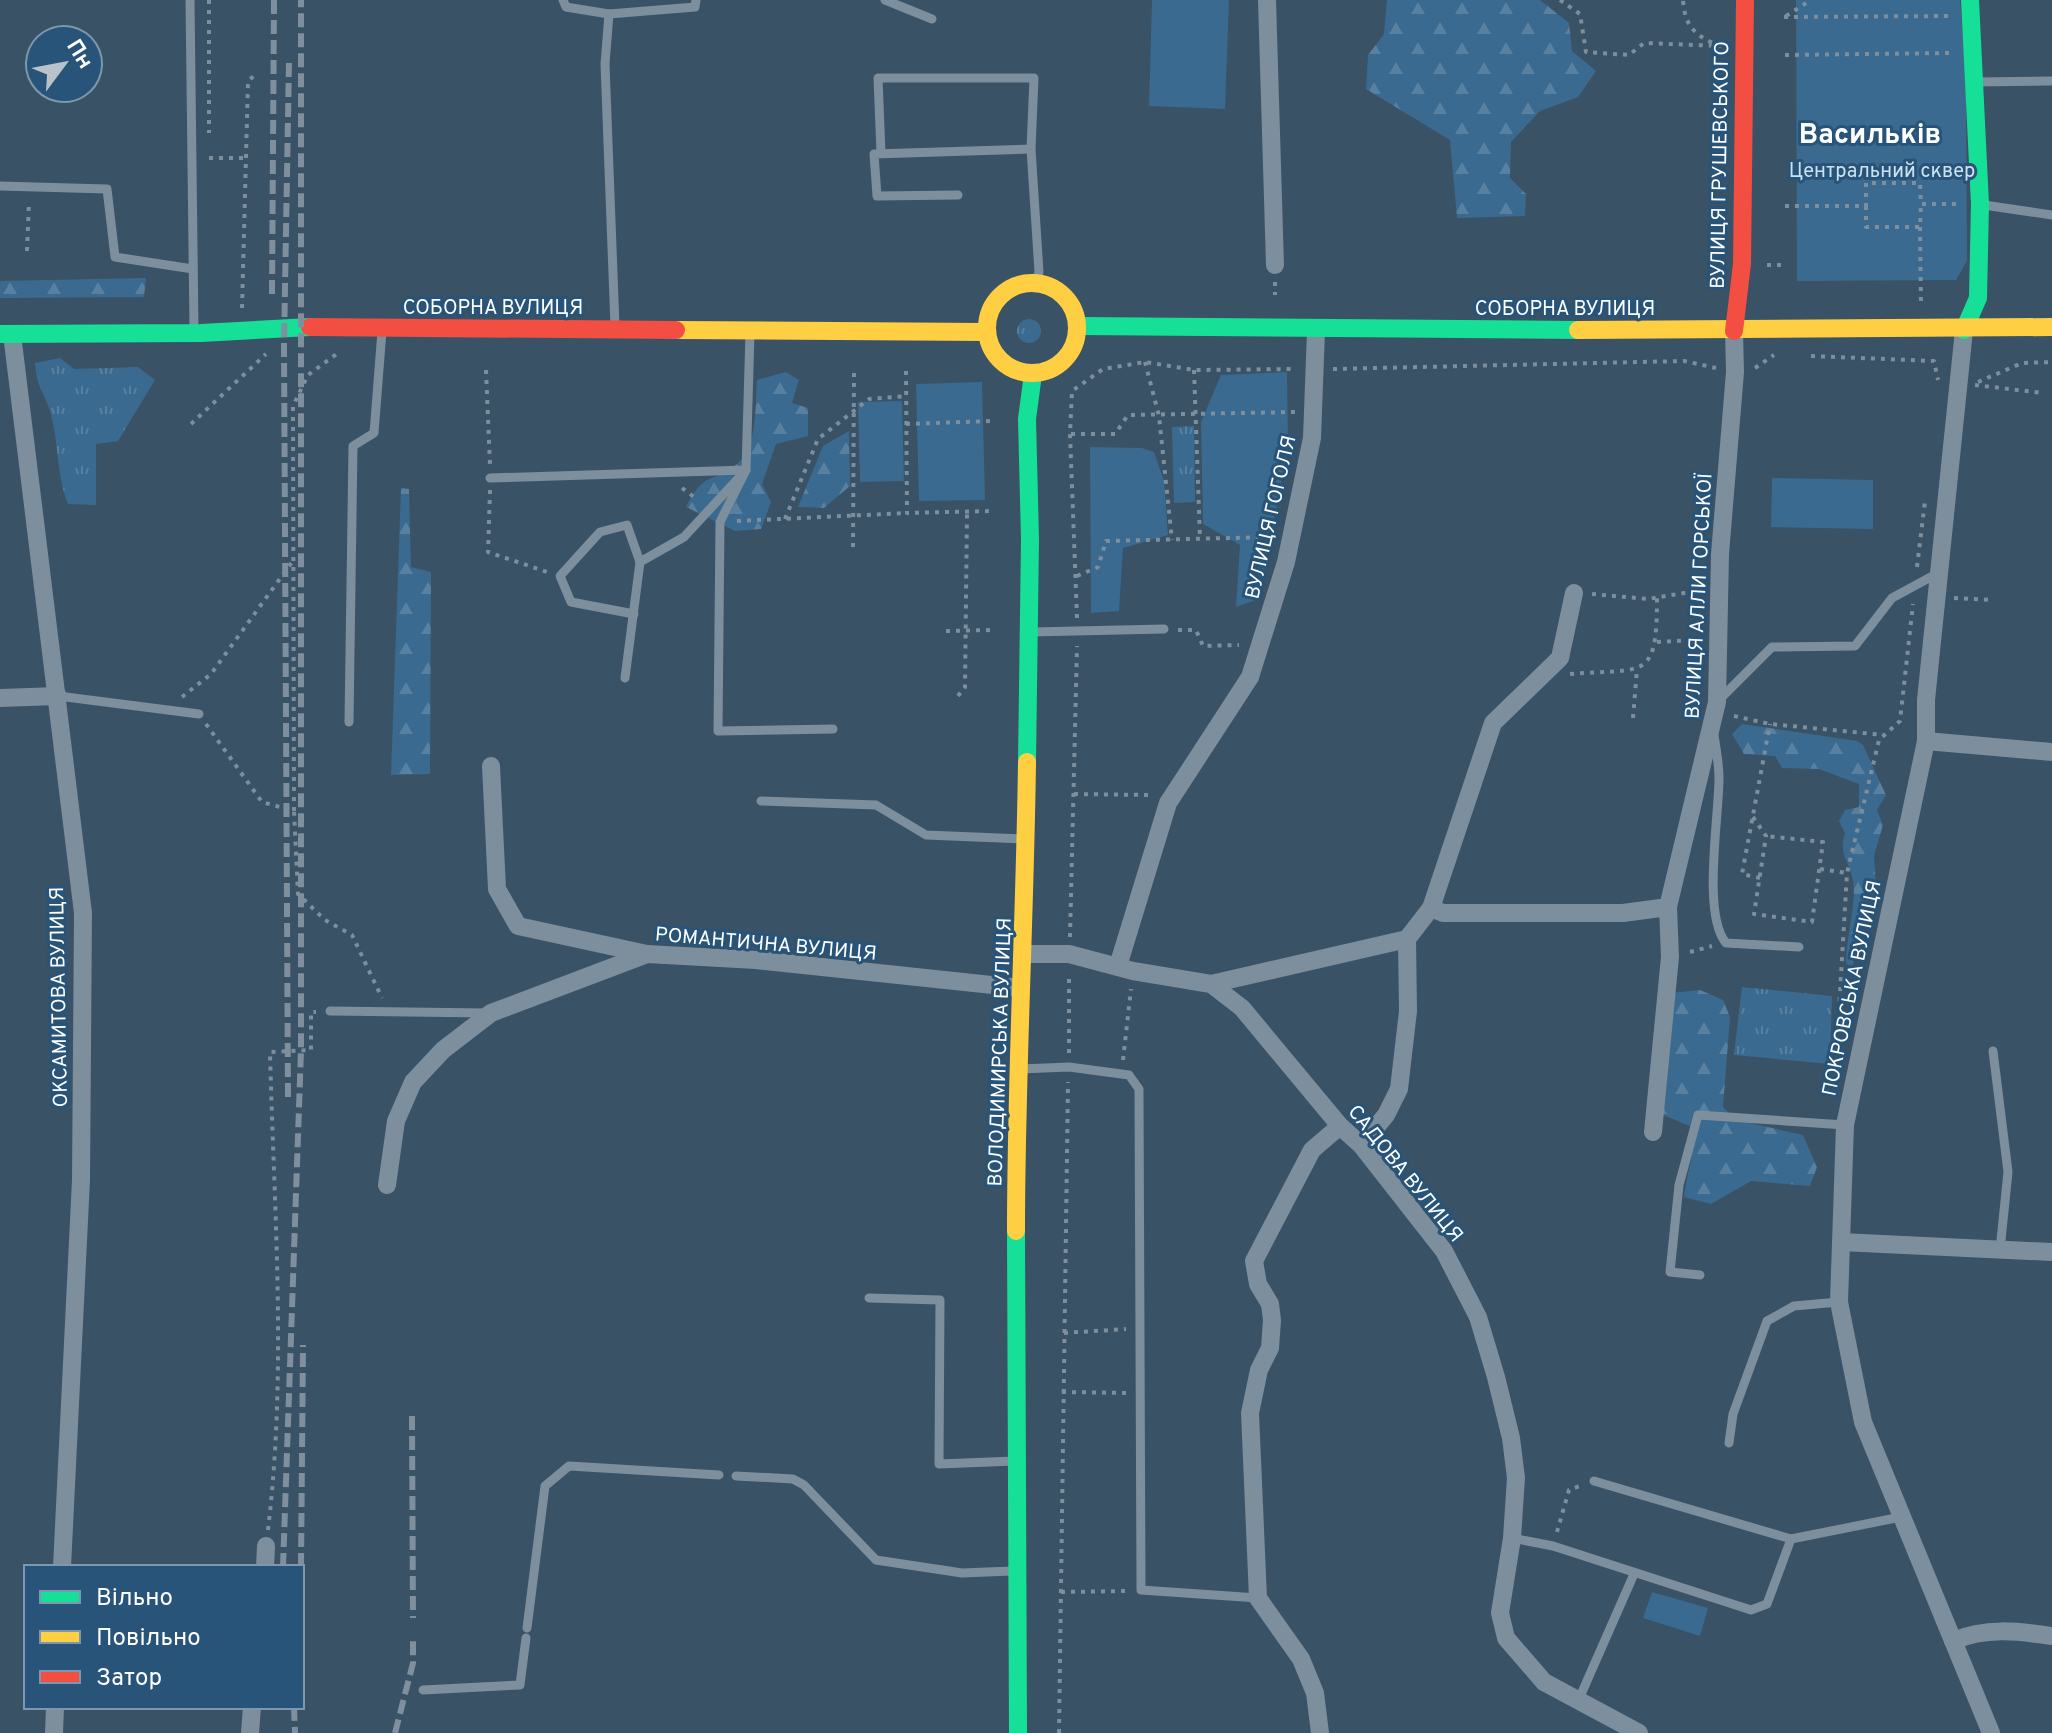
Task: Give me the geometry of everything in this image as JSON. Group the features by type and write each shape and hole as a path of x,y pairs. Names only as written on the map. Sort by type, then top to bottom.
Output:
{"main road":[{"name":"ВУЛИЦЯ ГРУШЕВСЬКОГО","path":"1734,331 1742,264 1745,0"},
{"path":"1964,330 1978,298 1980,204 1965,8"},
{"path":"1036,283 1062,294 1072,305 1078,326 1074,347 1066,359 1055,368 1033,374 1012,369 999,360 986,332 995,302 1006,291 1036,283"},
{"name":"СОБОРНА ВУЛИЦЯ","path":"1078,326 1316,331 1964,330 2052,327"},
{"name":"СОБОРНА ВУЛИЦЯ","path":"6,334 194,333 285,327 986,332"},
{"name":"ВОЛОДИМИРСЬКА ВУЛИЦЯ","path":"1018,1733 1016,1069 1025,954 1029,632 1027,419 1033,374"}],"street":[{"path":"1267,0 1275,273"},
{"name":"ПОКРОВСЬКА ВУЛИЦЯ","path":"1964,330 1926,700 1926,741 1845,1125 1839,1302 1863,1422 1991,1733"},
{"name":"ВУЛИЦЯ ГОГОЛЯ","path":"1125,968 1168,803 1250,677 1291,539 1312,438 1307,369 1316,331"},
{"name":"ВУЛИЦЯ АЛЛИ ГОРСЬКОЇ","path":"1653,1132 1670,957 1668,907 1717,702 1717,639 1735,372 1734,331"},
{"name":"ОКСАМИТОВА ВУЛИЦЯ","path":"6,334 58,696 83,913 81,1180 62,1565"},
{"path":"1361,1145 1386,1115 1399,1089 1408,1011 1407,939 1431,908 1493,723 1560,658 1574,593"},
{"path":"0,698 58,696"},
{"path":"1926,741 2052,752"},
{"path":"491,766 497,889 518,926 647,954"},
{"path":"1431,908 1443,913 1623,913 1668,907"},
{"path":"1211,984 1407,939"},
{"name":"РОМАНТИЧНА ВУЛИЦЯ","path":"387,1185 396,1121 413,1082 443,1050 491,1013 647,954 756,960 1020,988"},
{"name":"САДОВА ВУЛИЦЯ","path":"1025,954 1069,954 1211,984 1242,1008 1340,1126 1361,1145 1444,1251 1478,1317 1511,1438 1516,1478 1512,1538 1500,1613 1506,1638 1544,1682 1639,1733"},
{"path":"1320,1733 1315,1693 1301,1659 1258,1598 1250,1413 1259,1370 1270,1348 1272,1320 1270,1304 1258,1284 1254,1261 1312,1150 1340,1126"},
{"path":"1841,1242 2052,1252"},
{"path":"265,1565 266,1546"},
{"path":"1953,1641 1968,1634 2011,1630 2052,1636"},
{"path":"54,1733 55,1709"},
{"path":"250,1733 252,1709"}],"lane":[{"path":"190,0 194,333"},
{"path":"563,0 566,7 609,14 695,7 696,0"},
{"path":"885,0 932,19"},
{"path":"609,14 605,64 615,329"},
{"path":"881,153 878,78 1034,78 1031,149 1038,243 1036,283"},
{"path":"1973,82 2052,81"},
{"path":"958,195 877,196 874,154 1031,149"},
{"path":"0,186 107,189 115,257 193,269"},
{"path":"1980,204 2052,215"},
{"path":"349,722 353,446 374,433 382,328"},
{"path":"751,330 746,470 720,522 718,731 833,729"},
{"path":"490,478 746,470"},
{"path":"640,562 684,537 746,470"},
{"path":"625,678 634,614 640,562 627,525 600,532 560,576 571,602 634,614"},
{"path":"1717,702 1772,647 1855,646 1892,598 1940,572"},
{"path":"1029,632 1164,629"},
{"path":"58,696 199,714"},
{"path":"1713,727 1719,775 1715,906 1718,933 1726,943 1799,947"},
{"path":"761,801 876,805 926,835 1026,839"},
{"path":"330,1011 491,1013"},
{"path":"1993,1051 2008,1172 2000,1250"},
{"path":"1016,1069 1069,1067 1129,1075 1139,1089 1141,1590 1258,1598"},
{"path":"1700,1275 1670,1272 1679,1185 1698,1115 1845,1125"},
{"path":"869,1298 940,1300 939,1464 1015,1461"},
{"path":"1729,1443 1733,1414 1767,1321 1794,1306 1839,1302"},
{"path":"423,1690 520,1685 545,1486 569,1466 719,1475"},
{"path":"736,1476 793,1479 804,1485 876,1560 962,1573 1016,1571"},
{"path":"1594,1481 1791,1539 1884,1523 1901,1517"},
{"path":"1512,1538 1553,1546 1751,1610 1767,1604 1791,1539"},
{"path":"1579,1699 1634,1574"}],"path":[{"path":"1560,0 1580,14 1586,52 1629,55 1644,43 1720,46 1695,35 1684,15 1683,0"},
{"path":"1811,0 1784,17 1965,8"},
{"path":"1785,55 1961,53"},
{"path":"242,315 248,81 256,74"},
{"path":"209,158 246,158"},
{"path":"1920,227 1866,227 1866,183 1920,183 1921,305"},
{"path":"27,251 30,187"},
{"path":"1921,204 1952,204"},
{"path":"1785,206 1866,206"},
{"path":"1767,265 1786,265"},
{"path":"1275,273 1275,295"},
{"path":"191,424 277,344"},
{"path":"347,346 308,375 293,406 294,811 298,894 325,920 352,935 388,1011"},
{"path":"1084,940 1069,940 1078,631 1070,434 1072,391 1103,369 1145,362 1194,370 1684,361 1749,372 1774,355 1790,355"},
{"path":"1805,356 1934,361 1938,380 1957,383"},
{"path":"1145,362 1159,416 1172,540"},
{"path":"2043,393 1973,385 2022,363 2052,362"},
{"path":"1298,383 1307,369"},
{"path":"853,547 854,370"},
{"path":"1194,370 1200,539"},
{"path":"906,371 907,513"},
{"path":"785,519 818,439 869,399 907,396"},
{"path":"1296,427 1298,397"},
{"path":"1070,434 1115,434 1128,415 1298,412"},
{"path":"906,424 991,421"},
{"path":"662,472 710,509"},
{"path":"1836,1066 1847,873 1879,740 1900,721 1926,490"},
{"path":"958,696 965,687 967,511"},
{"path":"720,522 992,511"},
{"path":"1077,576 1098,567 1106,541 1291,539"},
{"path":"166,708 211,674 294,561"},
{"path":"1574,593 1657,597 1720,587"},
{"path":"1543,677 1637,669 1650,661 1657,642 1657,597"},
{"path":"1948,598 1993,600"},
{"path":"946,631 993,630"},
{"path":"1196,630 1203,646 1245,645 1239,659"},
{"path":"1657,642 1717,639"},
{"path":"1633,718 1637,669"},
{"path":"199,714 262,802 294,811"},
{"path":"1738,717 1770,724 1887,735"},
{"path":"1760,878 1742,874 1770,724"},
{"path":"1074,794 1140,795"},
{"path":"1753,817 1766,836 1754,914 1812,922 1823,842 1766,836"},
{"path":"1820,869 1847,873"},
{"path":"1670,957 1726,943"},
{"path":"1059,1733 1069,954"},
{"path":"1122,1075 1125,968"},
{"path":"266,1546 278,1447 279,1289 270,1052 311,1050 311,1012"},
{"path":"1064,1333 1142,1327"},
{"path":"1062,1392 1140,1393"},
{"path":"1553,1546 1569,1490 1594,1481"},
{"path":"1061,1592 1141,1590"}],"green space":[{"path":"1152,0 1229,0 1225,109 1149,106"},
{"path":"1387,0 1540,0 1569,23 1572,51 1596,71 1578,97 1540,111 1511,142 1510,178 1526,194 1525,216 1457,218 1450,140 1366,89 1368,55 1384,34"},
{"name":"Центральний сквер","path":"1796,0 1960,0 1966,80 1967,261 1956,280 1797,281"},
{"path":"146,278 144,297 0,298 0,281"},
{"path":"1029,319 1038,322 1041,331 1038,340 1029,343 1020,340 1017,331 1020,322"},
{"path":"60,358 74,369 138,367 155,380 118,441 96,444 96,505 68,504 64,493 53,422 35,363"},
{"path":"786,372 799,380 792,403 808,408 808,436 776,444 762,484 771,502 761,529 735,531 686,507 704,482 728,470 744,457 752,437 757,380"},
{"path":"1287,372 1288,446 1259,599 1236,607 1240,545 1203,524 1201,422 1221,375"},
{"path":"982,382 985,500 919,501 916,384"},
{"path":"902,401 904,481 860,482 858,402"},
{"path":"1194,426 1195,502 1174,503 1172,427"},
{"path":"849,431 850,486 824,508 798,507 823,446"},
{"path":"1090,447 1142,448 1154,452 1164,481 1168,535 1123,548 1119,611 1091,613"},
{"path":"1772,478 1873,480 1873,529 1771,527"},
{"path":"401,488 409,489 411,567 431,572 430,774 391,775"},
{"path":"1742,724 1857,741 1863,745 1886,795 1877,810 1883,825 1874,856 1876,885 1852,968 1846,963 1854,889 1844,852 1845,833 1839,821 1845,810 1859,807 1859,784 1819,769 1782,768 1775,756 1744,754 1732,734"},
{"path":"1742,987 1832,996 1830,1064 1734,1055"},
{"path":"1700,990 1723,1000 1730,1017 1723,1107 1736,1120 1803,1135 1817,1167 1810,1186 1751,1181 1711,1204 1684,1197 1692,1153 1692,1127 1661,1114 1671,993"},
{"path":"1652,1592 1708,1608 1700,1636 1643,1618"}],"railway":[{"path":"272,294 274,0"},
{"path":"283,1565 301,1050 301,0"},
{"path":"288,1097 284,345 289,61"},
{"path":"301,1565 303,1345"},
{"path":"412,1416 413,1618"},
{"path":"395,1733 413,1663 413,1636"},
{"path":"294,1709 295,1733"}],"traffic: fast":[{"path":"1964,330 1978,298 1980,204 1970,0"},
{"path":"1078,326 1578,330"},
{"path":"0,334 201,333 310,327"},
{"path":"1027,762 1030,539 1027,419 1033,374"},
{"path":"1016,1231 1018,1733"}],"traffic: slow":[{"path":"1023,283 1041,283 1057,290 1070,303 1077,319 1077,328 1077,337 1070,353 1057,366 1041,373 1023,373 1007,366 994,353 987,337 987,319 994,303 1007,290 1023,283"},
{"path":"1578,330 2052,327"},
{"path":"676,330 986,332"},
{"path":"1016,1231 1027,762"}],"traffic: jam":[{"path":"1734,331 1742,264 1745,0"},
{"path":"310,327 676,330"}],"district":[{"name":"Васильків","path":"1870,133"}]}
